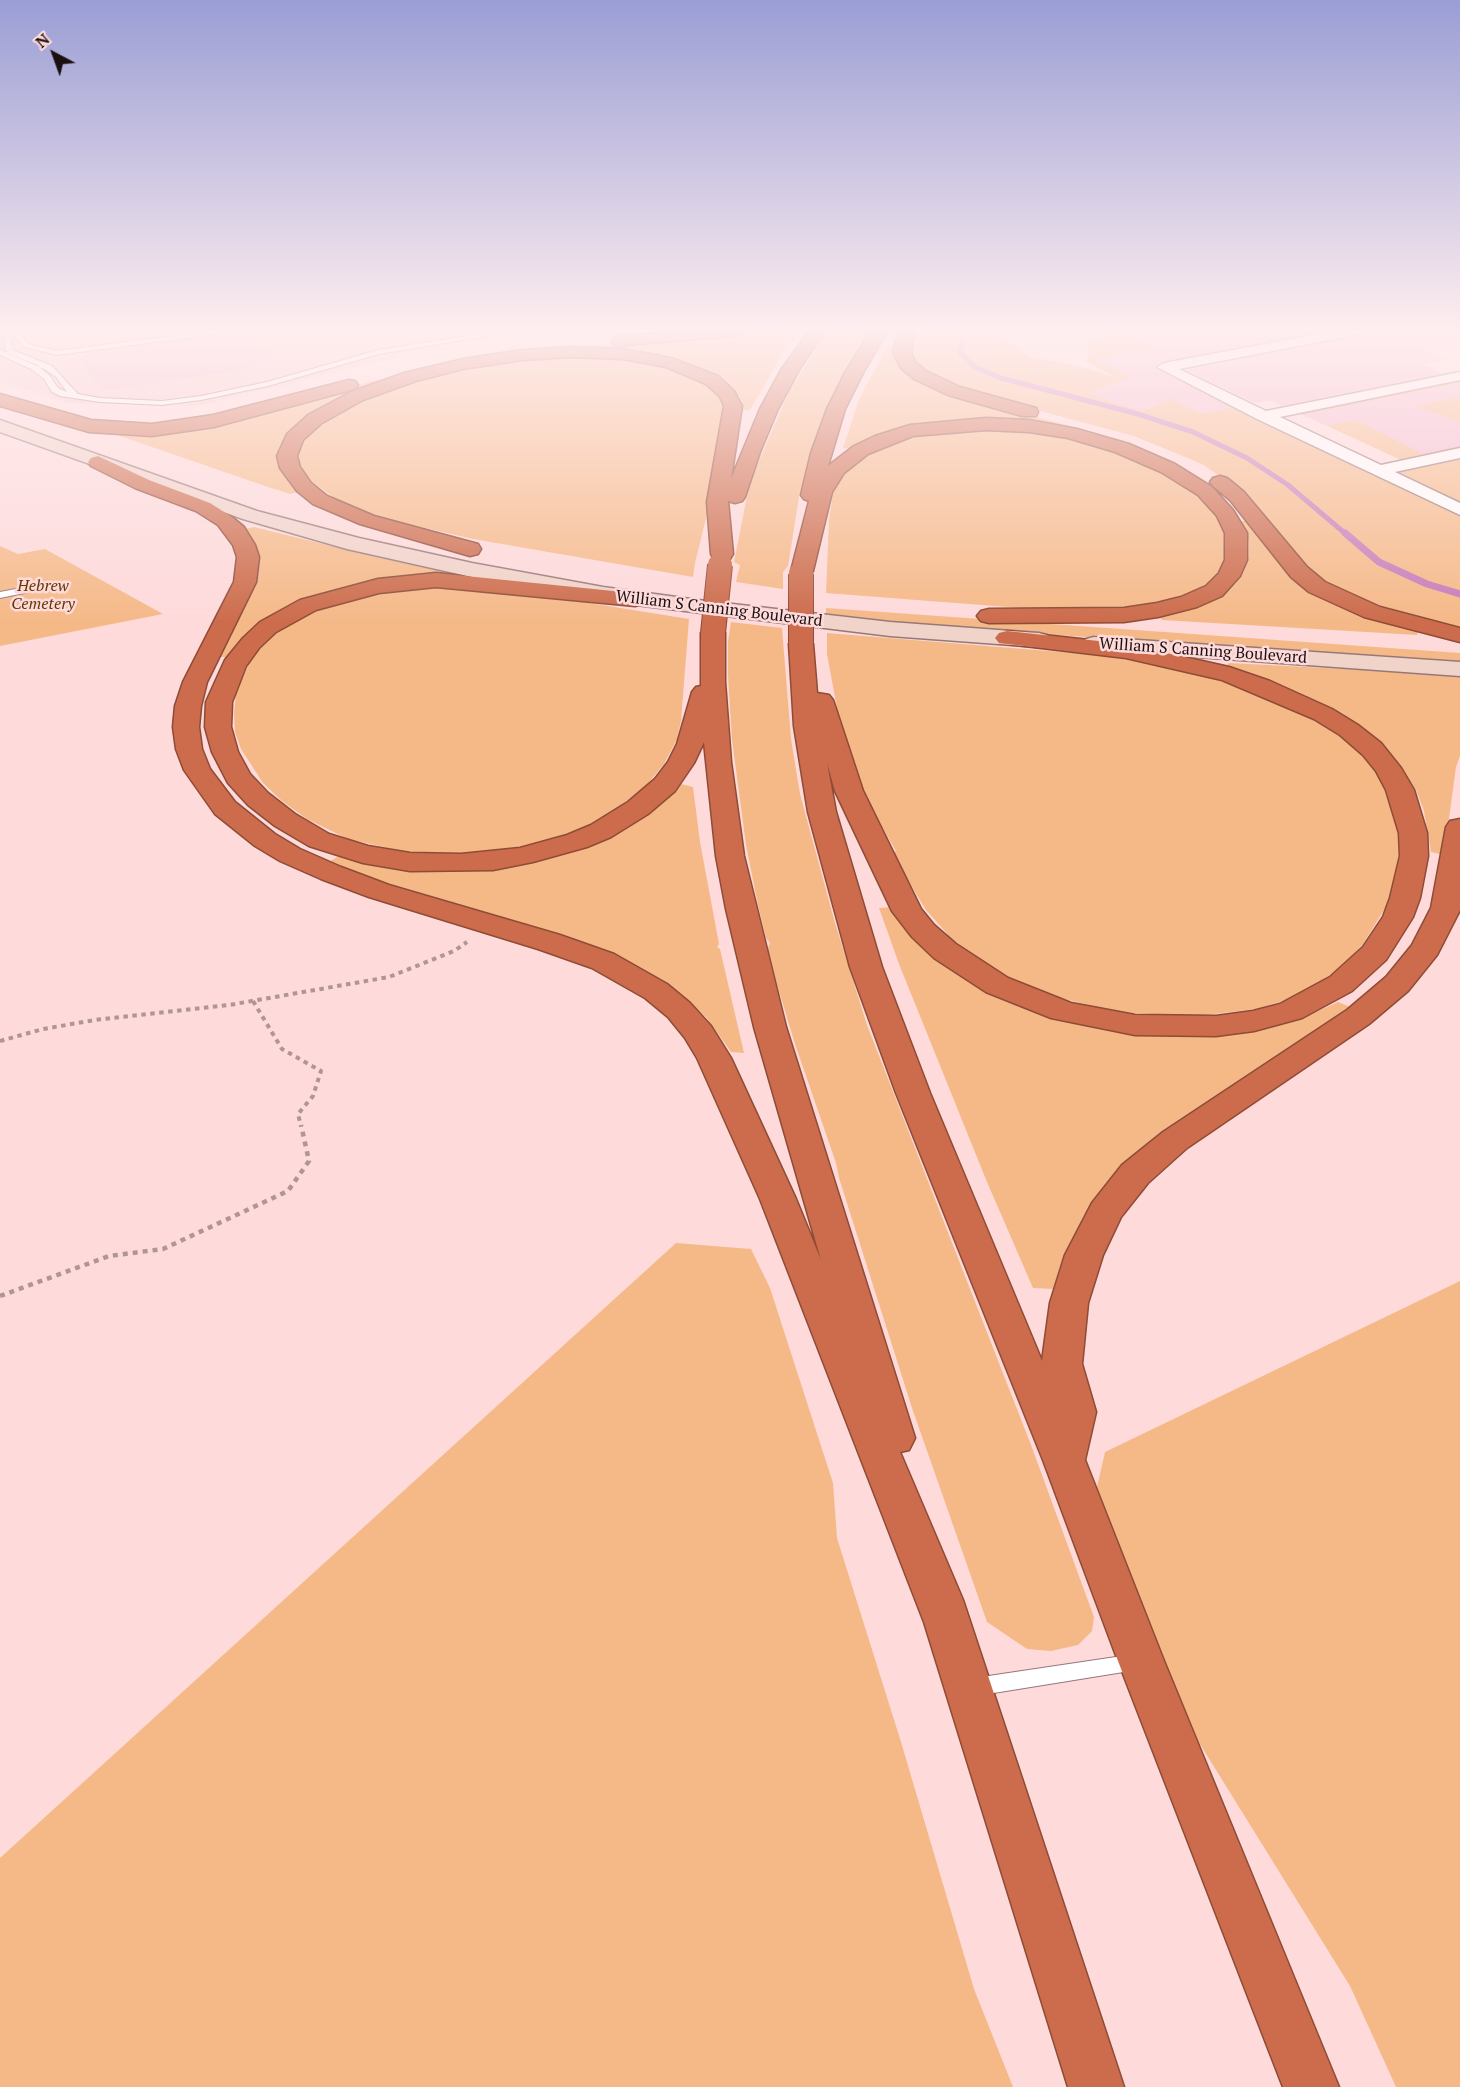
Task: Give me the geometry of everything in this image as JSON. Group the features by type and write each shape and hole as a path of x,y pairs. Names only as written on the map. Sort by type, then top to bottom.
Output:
{"highway":[{"path":"102,427 125,430 177,427"},
{"path":"306,427 294,438 288,451 290,468 304,487 320,500 360,518 470,549"},
{"path":"721,560 717,502 729,427"},
{"path":"635,599 436,580 378,586 341,594 308,605 281,619 258,635 231,671 223,689 218,714 225,752 238,777 271,810 299,830 339,848 386,859 435,864 482,862 523,856 576,841 601,831 638,808 664,785 686,754 704,697 713,641 721,560 734,500 760,427"},
{"path":"831,427 821,453 810,501 801,573 801,648 807,726 822,812 866,967 913,1093 1064,1460 1311,2087"},
{"path":"801,573 822,492 836,469 861,450 882,440 938,427"},
{"path":"989,616 1124,615 1158,610 1189,602 1214,591 1229,576 1236,561 1236,533 1226,514 1205,491 1168,468 1122,448 1070,433 1037,427"},
{"path":"1087,427 1120,436 1173,456 1216,480 1237,496 1299,572 1328,593 1381,615 1460,635"},
{"path":"98,462 129,478 203,507 225,521 244,545 248,557 245,582 195,682 188,706 186,727 189,749 197,770 225,808 265,840 290,855 331,873 379,891 575,950 633,976 679,1010 699,1033 714,1058 778,1199 946,1620"},
{"path":"801,648 824,709 849,791 907,911 923,931 945,951 997,985 1062,1011 1098,1019 1135,1025 1216,1026 1254,1021 1301,1006 1341,984 1375,953 1398,917 1405,898 1414,856 1413,833 1400,790 1388,768 1371,748 1349,730 1323,714 1229,674 1126,651 1007,638"},
{"path":"713,641 718,762 730,856 770,1027 864,1333 946,1620 1096,2087"},
{"path":"1064,1460 1075,1412 1062,1364 1069,1303 1083,1255 1105,1212 1135,1174 1175,1140 1358,1017 1397,984 1426,948 1446,908 1460,827"}],"main road":[{"name":"William S Canning Boulevard","path":"4,427 226,507 328,537 451,566 635,599 827,622 1007,638 1460,669"},
{"path":"63,427 129,451"},
{"path":"297,506 491,553"},
{"path":"543,563 565,567"},
{"name":"William S Canning Boulevard","path":"596,572 766,597 989,616 1460,647"}],"street":[{"path":"1286,427 1460,510"},
{"path":"1378,471 1460,453"}],"lane":[{"path":"0,595 46,586"},
{"path":"967,1688 1142,1661"}],"path":[{"path":"0,1041 43,1029 94,1020 253,1001 389,976 454,951 492,925"},
{"path":"0,1296 109,1256 163,1249 288,1191 309,1161 298,1114 313,1096 321,1071 282,1049 253,1001"}],"green space":[{"path":"175,427 299,427 289,433 278,453 280,464 298,492 290,494 117,435"},
{"path":"722,427 714,486 693,577 473,539 370,514 337,500 311,481 302,468 299,459 300,445 313,428"},
{"path":"774,427 821,427 799,497 788,566 783,572 783,589 736,582 740,565 734,562 747,496"},
{"path":"850,427 949,427 850,449 843,448"},
{"path":"1102,427 1277,427 1460,516 1460,629 1361,602 1314,576 1251,498 1202,464 1134,436"},
{"path":"1330,427 1460,427 1460,448 1401,460"},
{"path":"948,429 1035,430 1105,446 1174,476 1203,498 1221,522 1226,537 1227,552 1221,569 1206,584 1192,593 1171,601 1124,610 1047,610 826,593 829,521 833,491 838,480 849,468 873,450 906,437"},
{"path":"1460,458 1460,504 1395,473 1396,472"},
{"path":"1241,521 1250,521 1284,566 1418,631 1417,635 1162,620 1158,615 1217,597 1236,583 1249,557 1249,542"},
{"path":"254,527 445,572 441,576 339,590 228,657 219,657 258,574 258,562 245,529"},
{"name":"Hebrew Cemetery","path":"0,546 18,554 45,549 163,614 0,646"},
{"path":"439,584 540,595 689,619 681,721 677,739 664,764 646,786 606,817 579,830 519,847 453,854 411,853 348,839 307,819 282,801 263,783 241,749 235,732 234,713 236,693 249,664 260,648 281,628 301,615 352,596"},
{"path":"826,608 1460,653 1460,663 914,625 826,616"},
{"path":"731,622 782,628 791,739 800,794 835,923 867,1025 1031,1445 1094,1617 1092,1631 1078,1645 1051,1651 1027,1649 987,1622 912,1408 836,1163 795,1044 776,981 768,948 770,943 766,938 758,905 746,845 732,740 728,676 728,641"},
{"path":"827,633 1098,655 1142,661 1201,672 1296,706 1353,743 1384,781 1398,820 1401,855 1390,900 1363,944 1342,966 1319,983 1290,999 1256,1009 1197,1016 1131,1013 1095,1007 1047,994 1016,982 991,968 951,938 926,910 892,854 896,851 869,804 842,735 827,654"},
{"path":"1229,663 1460,675 1460,756 1456,767 1444,855 1431,852 1424,811 1416,790 1398,763 1380,743 1333,710 1279,685 1226,666"},
{"path":"681,784 693,787 700,842 719,944 717,947 720,949 744,1053 731,1052 706,1017 666,983 614,953 563,935 374,879 329,862 339,856 380,865 533,861 563,854 612,836 646,815"},
{"path":"892,907 928,948 1134,1033 1172,1036 1239,1033 1264,1029 1305,1017 1338,1002 1350,1007 1159,1133 1129,1159 1105,1185 1083,1217 1060,1266 1053,1289 1033,1288 987,1182 899,964 879,908"},
{"path":"676,1243 751,1249 770,1288 833,1483 837,1538 901,1742 974,1989 1013,2087 0,2087 0,1858"},
{"path":"1460,1281 1460,2087 1396,2087 1350,1986 1154,1670 1104,1528 1097,1487 1105,1452"}],"building":[{"path":"1371,427 1460,427 1460,446 1423,454"}],"waterway":[{"path":"1179,427 1247,458 1288,485 1347,535"},
{"path":"1345,533 1379,562 1427,584 1460,594"}]}
